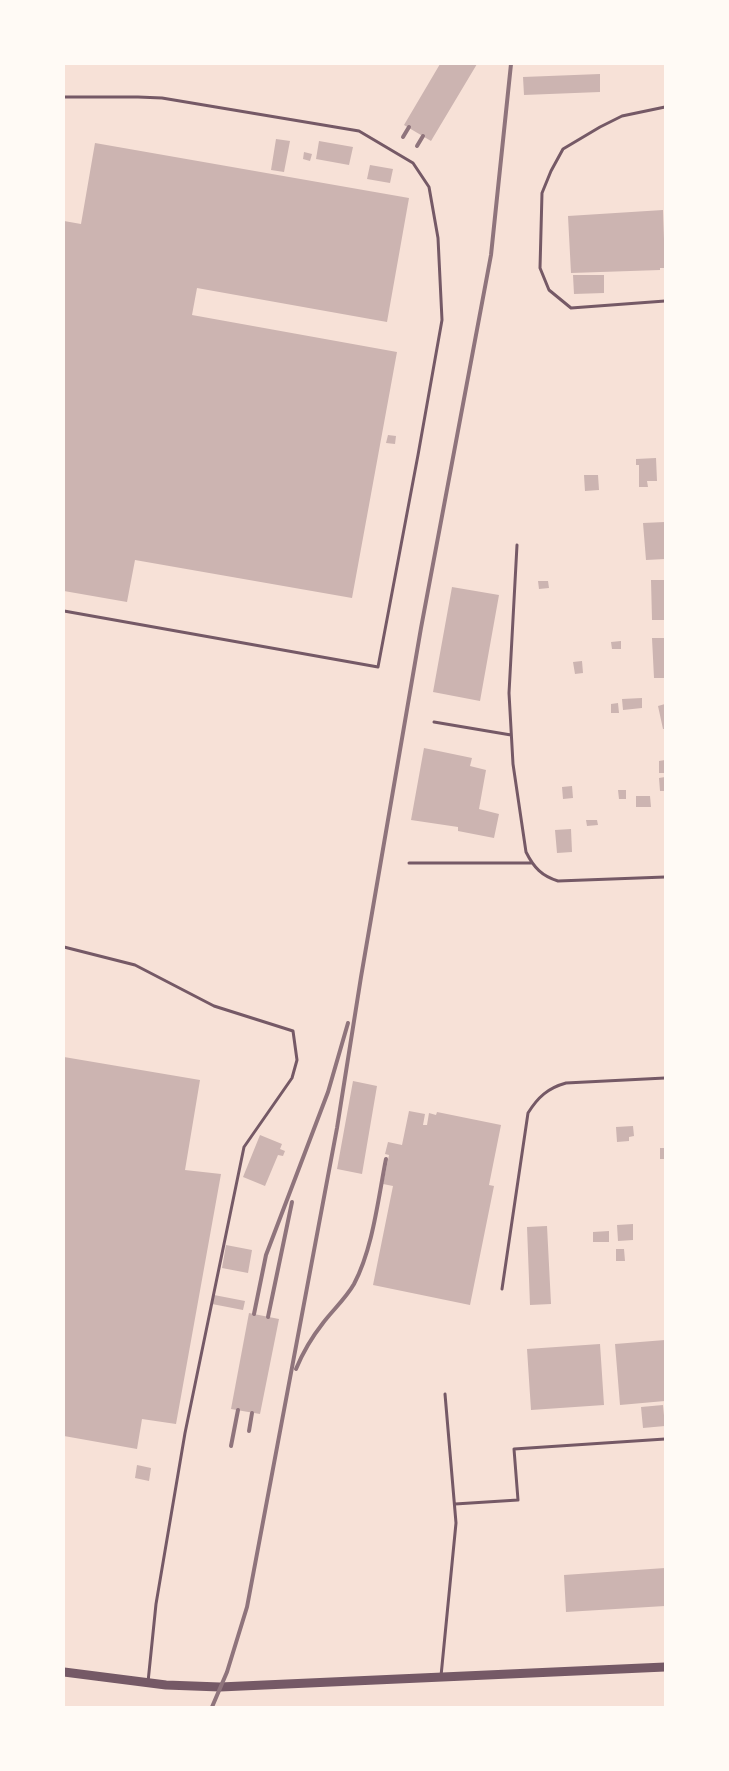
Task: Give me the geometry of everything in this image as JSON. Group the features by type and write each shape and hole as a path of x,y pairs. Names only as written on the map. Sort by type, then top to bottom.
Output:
{"street":[{"path":"64,1672 148,1683 220,1688 665,1666"}],"lane":[{"path":"64,97 162,98 358,131 413,163 429,187 438,238 442,320 378,667 64,611"},
{"path":"665,107 622,116 563,148 542,193 540,268 549,290 571,308 665,301"},
{"path":"517,545 509,692 513,764 526,852 531,863 538,871 548,878 558,881 665,877"},
{"path":"434,722 511,735"},
{"path":"409,864 531,863"},
{"path":"64,948 135,966 214,1006 294,1031 297,1060 292,1078 244,1147 185,1433 156,1604 148,1683"},
{"path":"502,1289 528,1113 535,1102 544,1093 566,1083 665,1078"},
{"path":"441,1677 455,1535 455,1504 445,1394"},
{"path":"455,1504 518,1500 514,1449 665,1440"}],"building":[{"path":"440,64 477,64 431,141 404,125"},
{"path":"600,74 600,92 524,95 523,77"},
{"path":"276,139 290,141 284,172 271,170"},
{"path":"319,141 353,147 349,165 316,159"},
{"path":"95,143 409,198 387,322 197,288 192,315 397,352 352,598 135,560 127,602 64,591 64,221 81,224"},
{"path":"304,152 312,154 310,161 303,159"},
{"path":"370,165 393,169 390,183 367,179"},
{"path":"663,210 665,268 660,268 660,270 571,273 568,216"},
{"path":"573,275 604,275 604,293 574,294"},
{"path":"388,435 396,436 395,444 386,443"},
{"path":"656,458 657,481 647,481 648,487 639,487 639,465 636,465 636,459"},
{"path":"584,475 598,475 599,490 585,491"},
{"path":"665,522 665,559 646,560 643,523"},
{"path":"651,580 665,580 665,620 652,620"},
{"path":"538,581 548,581 549,588 539,589"},
{"path":"452,587 499,595 480,701 433,692"},
{"path":"652,638 665,638 665,678 654,678"},
{"path":"621,641 621,649 612,649 611,642"},
{"path":"582,661 583,673 575,674 573,662"},
{"path":"642,698 642,708 623,710 622,699"},
{"path":"618,703 619,713 611,713 611,704"},
{"path":"665,704 665,729 663,729 658,706"},
{"path":"424,748 472,758 470,766 486,770 479,809 499,814 494,838 458,831 458,827 411,820"},
{"path":"665,760 665,773 659,773 659,761"},
{"path":"665,777 665,791 660,791 659,778"},
{"path":"572,786 573,798 563,799 562,787"},
{"path":"618,790 626,790 626,799 619,799"},
{"path":"636,796 650,796 651,807 636,807"},
{"path":"586,820 597,820 598,825 587,826"},
{"path":"571,829 572,852 557,853 555,830"},
{"path":"64,1057 200,1080 185,1170 221,1174 176,1424 142,1419 137,1449 64,1436"},
{"path":"353,1081 377,1086 362,1174 337,1169"},
{"path":"409,1111 425,1114 423,1125 427,1125 429,1113 436,1115 437,1112 501,1125 489,1185 494,1186 470,1305 373,1285 393,1186 383,1184 389,1155 385,1154 388,1142 402,1145"},
{"path":"633,1126 634,1136 629,1137 629,1141 617,1142 616,1127"},
{"path":"260,1135 282,1144 280,1149 285,1151 283,1156 278,1155 265,1186 243,1177"},
{"path":"660,1148 665,1148 665,1159 660,1159"},
{"path":"633,1224 633,1240 618,1241 617,1225"},
{"path":"547,1226 551,1304 530,1305 527,1227"},
{"path":"609,1231 609,1242 593,1242 593,1232"},
{"path":"226,1245 252,1250 248,1273 222,1268"},
{"path":"616,1249 624,1249 625,1261 616,1261"},
{"path":"214,1295 245,1301 243,1310 212,1304"},
{"path":"249,1313 279,1319 260,1414 231,1409"},
{"path":"665,1340 665,1401 620,1405 615,1344"},
{"path":"600,1344 604,1405 531,1410 527,1349"},
{"path":"663,1405 665,1426 643,1428 641,1407"},
{"path":"137,1465 151,1468 149,1481 135,1478"},
{"path":"665,1568 665,1606 566,1612 564,1575"}],"railway":[{"path":"212,1707 227,1672 247,1607 337,1128 421,628 491,255 511,64"},
{"path":"403,137 409,127"},
{"path":"417,146 423,136"},
{"path":"254,1314 266,1255 328,1092 348,1023"},
{"path":"296,1369 311,1339 351,1289 361,1270 374,1223 386,1159"},
{"path":"268,1317 292,1202"},
{"path":"231,1446 238,1410"},
{"path":"249,1431 252,1413"}]}
